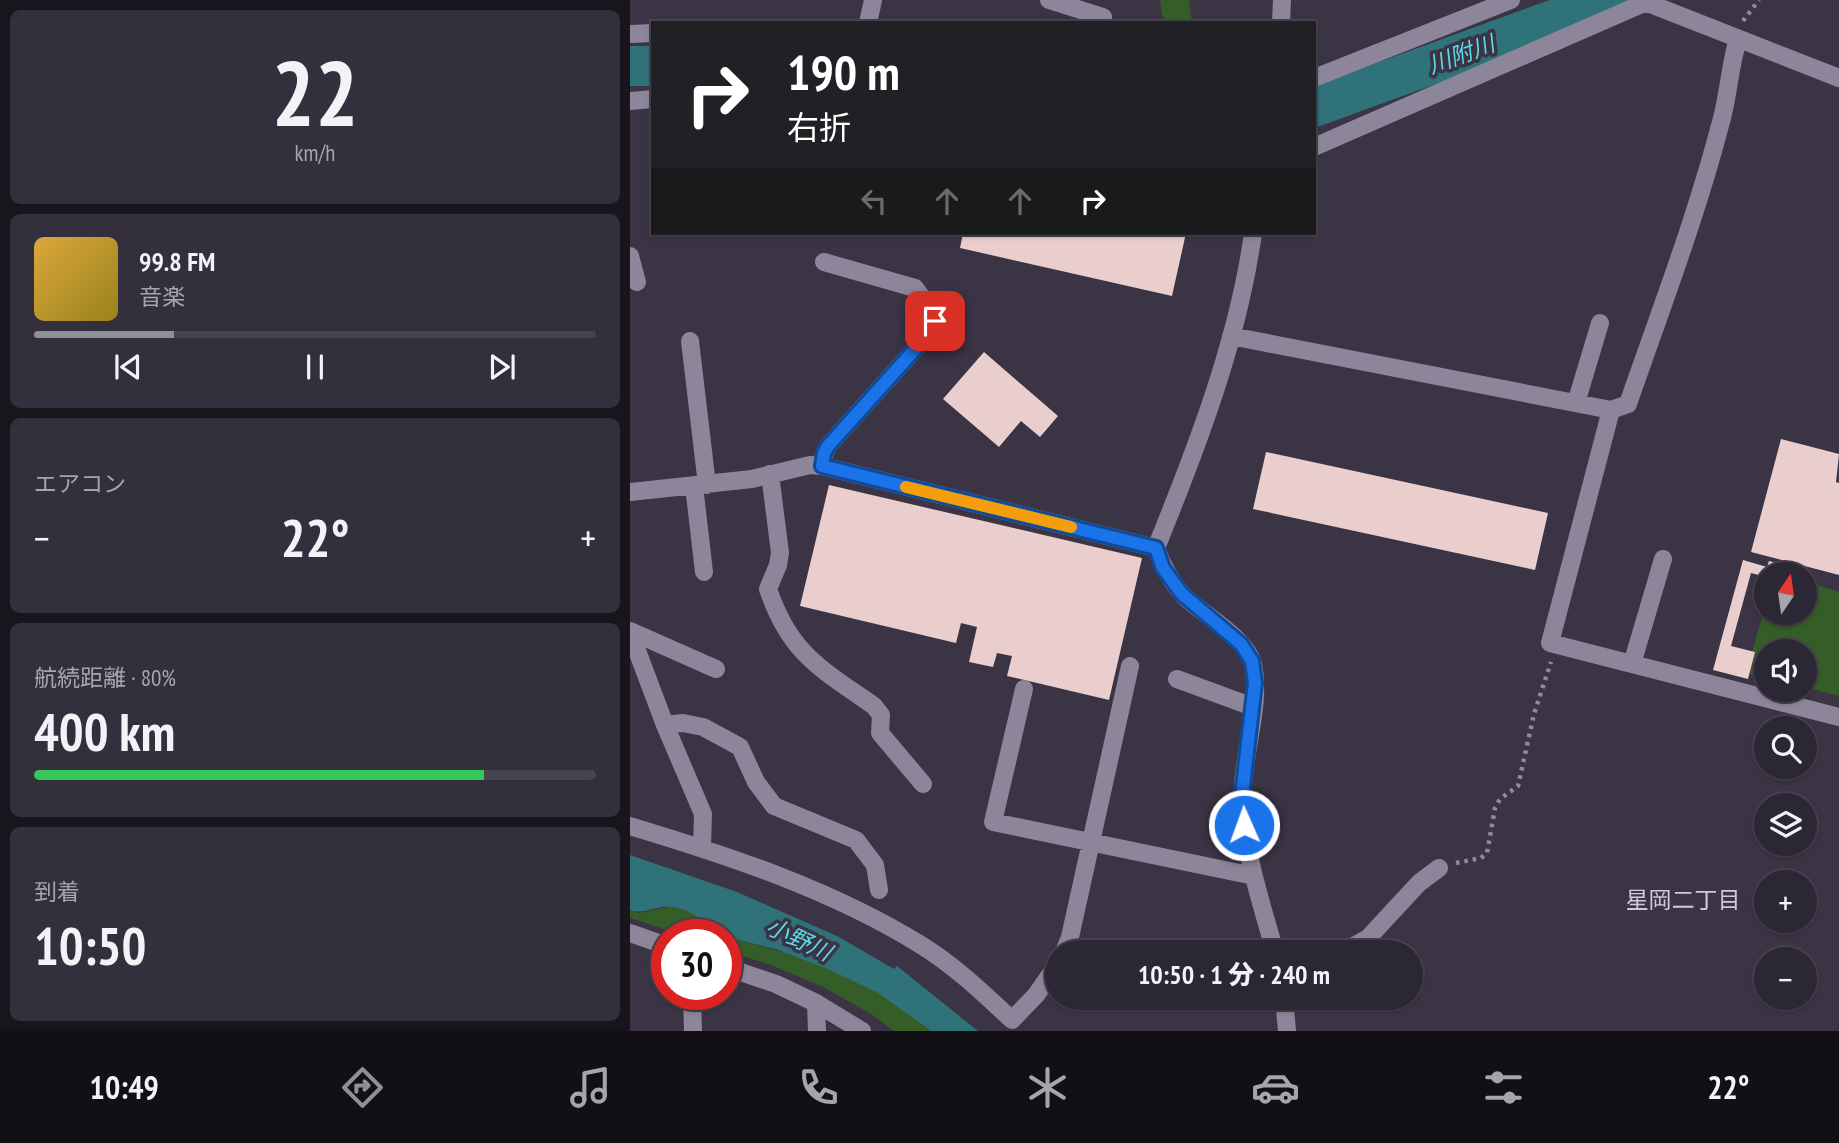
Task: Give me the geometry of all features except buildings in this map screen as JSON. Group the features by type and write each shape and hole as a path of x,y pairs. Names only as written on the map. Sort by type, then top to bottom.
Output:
{"street":[{"path":"869,21 873,0"},
{"path":"1049,0 1103,17"},
{"path":"1280,21 1282,0"},
{"path":"1316,77 1511,0"},
{"path":"1316,146 1650,1 1839,78"},
{"path":"630,34 651,33"},
{"path":"1231,336 1611,410 1628,404 1687,236 1722,120 1731,62 1738,38"},
{"path":"630,102 651,99"},
{"path":"1253,235 1231,336 1194,448 1156,548 1163,568 1182,594 1241,644 1252,661 1255,683 1243,786 1244,825 1254,876 1272,940"},
{"path":"630,256 637,282"},
{"path":"822,466 828,446 927,336 935,321 915,288 824,262"},
{"path":"1576,403 1600,323"},
{"path":"690,341 704,572"},
{"path":"1611,410 1550,643 1839,717"},
{"path":"630,492 752,479 810,465 822,466 1156,548"},
{"path":"770,474 780,553 768,589 776,612 807,659 874,706 881,715 880,733 923,784"},
{"path":"1632,664 1663,559"},
{"path":"630,631 716,669"},
{"path":"630,631 665,725 703,814 702,847"},
{"path":"1069,940 1130,666"},
{"path":"1177,679 1253,707"},
{"path":"1024,689 993,822 1254,876"},
{"path":"665,725 683,723 704,727 740,747 756,782 774,806 856,840 874,865 878,890"},
{"path":"630,826 702,847 824,894 876,919 923,946 969,980 1012,1020 1045,982"},
{"path":"1363,940 1419,883 1439,869"},
{"path":"630,933 651,940"},
{"path":"742,972 776,984 816,1003 862,1031"},
{"path":"816,1003 817,1031"},
{"path":"692,1010 693,1031"},
{"path":"1285,1010 1287,1031"}],"path":[{"path":"1439,869 1481,858 1487,853 1495,808 1500,799 1518,786 1534,714 1557,645"}],"green space":[{"path":"1160,0 1189,0 1192,21 1166,21"},
{"path":"1817,585 1839,592 1839,696 1817,690 1817,639 1756,639 1760,625 1817,625"},
{"path":"1754,645 1754,675 1746,673"},
{"path":"673,906 700,919 651,919 651,925 630,918 630,910 639,913"},
{"path":"742,941 785,953 842,974 878,993 931,1031 894,1031 871,1014 823,987 742,956"}],"water":[{"name":"小野川","path":"630,855 737,892 837,936 894,969 897,966 978,1031 931,1031 878,993 828,969 775,949 742,941 742,919 700,919 687,911 671,907 630,910"}],"waterway":[{"name":"川附川","path":"1316,106 1608,0"},
{"name":"川附川","path":"630,66 651,66"}],"slow traffic":[{"path":"906,487 1071,527"}],"district":[{"name":"星岡二丁目","path":"1683,899"}],"route":[{"path":"935,321 927,336 828,446 822,466 1156,548 1163,568 1182,594 1241,644 1252,661 1255,683 1243,786 1244,825"}]}
